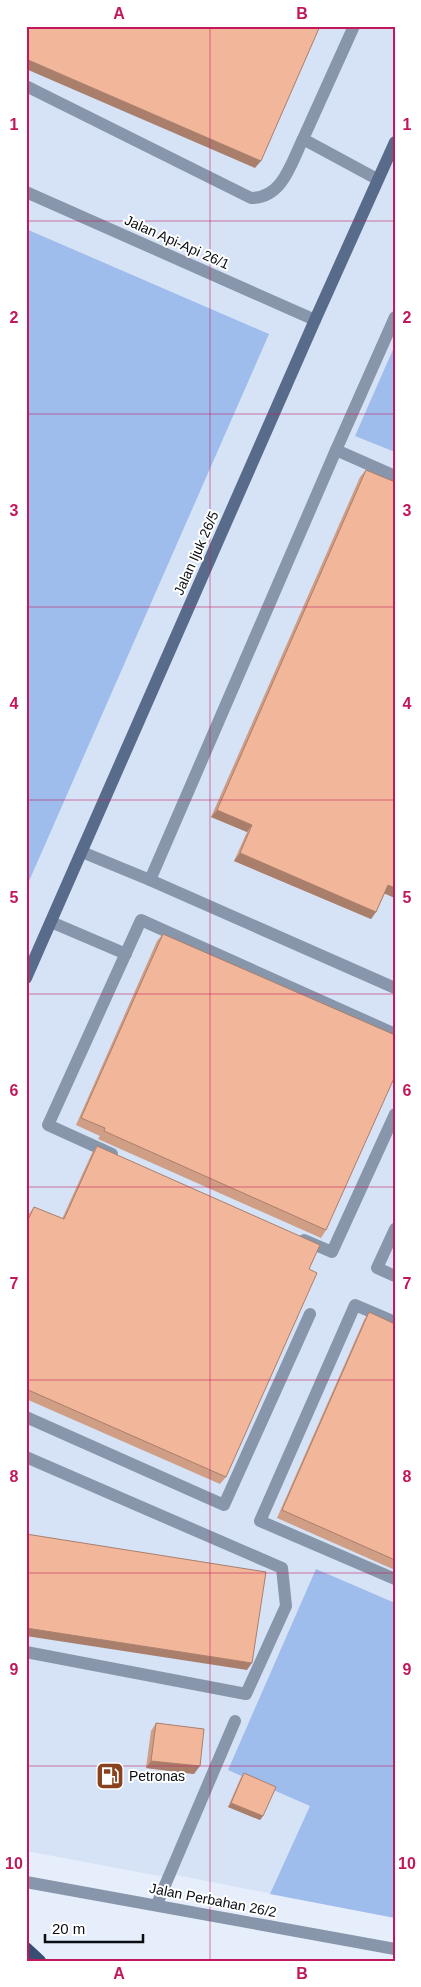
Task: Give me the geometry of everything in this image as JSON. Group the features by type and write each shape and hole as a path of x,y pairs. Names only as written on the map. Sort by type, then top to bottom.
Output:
{"main road":[{"path":"26,1948 40,1961"}],"street":[{"path":"26,86 252,198 262,198 279,187 354,26"},
{"path":"303,139 378,179"},
{"name":"Jalan Ijuk 26/5","path":"26,978 315,320 378,179 393,150"},
{"name":"Jalan Api-Api 26/1","path":"26,192 315,320"},
{"path":"150,880 395,317"},
{"path":"336,450 395,476"},
{"path":"82,852 395,988"},
{"path":"128,1161 48,1125 141,920 395,1034"},
{"path":"51,922 126,954"},
{"path":"297,1236 332,1252 395,1114"},
{"path":"395,1229 378,1268 395,1276"},
{"path":"395,1322 355,1305 260,1521 395,1579"},
{"path":"26,1417 224,1505 310,1314"},
{"path":"26,1457 282,1568 286,1606 246,1694 26,1652"},
{"path":"157,1904 235,1722"},
{"name":"Jalan Perbahan 26/2","path":"26,1882 157,1904 395,1949"}],"shaded area":[{"path":"26,26 395,26 395,1918 176,1875 175,1879 26,1851"},
{"path":"26,229 269,334 26,888"},
{"path":"395,345 395,452 355,436"},
{"path":"316,1569 395,1603 395,1918 270,1894 310,1806 228,1770"}],"building":[{"path":"26,26 320,26 261,161 26,59"},
{"path":"366,470 395,482 395,888 388,885 376,912 240,853 252,825 217,810"},
{"path":"163,934 395,1035 395,1076 326,1230 104,1131 105,1128 81,1118"},
{"path":"97,1146 320,1245 309,1269 317,1273 226,1477 26,1389 26,1224 34,1207 64,1219"},
{"path":"369,1312 395,1324 395,1560 282,1510"},
{"path":"26,1534 266,1572 252,1663 26,1628"},
{"path":"156,1723 204,1729 200,1766 151,1761"},
{"path":"244,1773 276,1787 263,1816 231,1803"}],"place":[{"name":"Petronas","path":"110,1776"}]}
